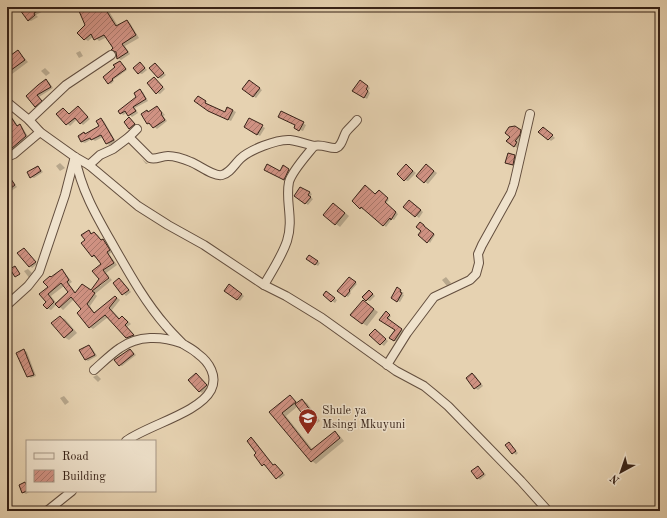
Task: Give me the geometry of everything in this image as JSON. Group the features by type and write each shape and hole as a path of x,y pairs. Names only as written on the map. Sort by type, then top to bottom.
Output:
{"street":[{"path":"29,120 66,85 111,55"},
{"path":"7,102 29,120 40,132 88,165 144,210 204,245 264,285 286,296 322,318 387,365 424,386 448,406 548,511"},
{"path":"387,365 407,333 434,297 470,280 476,274 479,263 478,254 482,244 511,194 530,114"},
{"path":"129,138 150,158 154,159 167,156 178,158 192,162 214,174 219,175 228,173 245,154 282,140 292,140 314,146 320,144 333,148 337,147 339,146 346,132 357,120"},
{"path":"88,165 104,152 109,152 129,138 137,129"},
{"path":"7,157 14,154 40,132"},
{"path":"264,285 287,241 290,226 288,196 290,181 314,146"},
{"path":"7,305 28,286 39,272 65,195 75,157"},
{"path":"75,157 77,170 85,193 127,270 156,314 184,344 198,354 211,368 214,377 214,383 208,394 197,404 173,418 135,435 128,440"},
{"path":"94,370 119,348 133,342 159,337 184,344"},
{"path":"47,511 71,492"}],"building":[{"path":"24,7 45,7 34,13 35,15 28,21 20,10"},
{"path":"99,7 104,7 116,26 127,20 136,35 122,44 128,52 117,59 116,52 111,50 113,48 104,35 94,40 91,34 84,40 77,33 85,25 79,11 85,8 86,11 89,9 90,11"},
{"path":"18,50 25,60 7,73 7,58"},
{"path":"120,61 126,69 112,79 113,80 108,84 103,77 115,67 113,65"},
{"path":"140,62 145,68 138,74 133,68"},
{"path":"155,63 164,73 158,78 149,68"},
{"path":"154,77 163,87 156,94 147,83"},
{"path":"46,79 51,87 37,95 42,101 35,107 26,96"},
{"path":"249,80 260,88 253,97 242,89"},
{"path":"360,80 368,86 366,89 368,91 364,98 352,91"},
{"path":"140,89 146,99 133,107 136,111 128,116 125,111 120,114 118,111 136,97 134,93"},
{"path":"198,96 206,101 205,103 225,112 227,107 233,110 228,120 208,111 194,101"},
{"path":"78,106 88,117 80,124 75,118 66,125 56,114 63,108 69,114"},
{"path":"157,106 165,120 153,128 149,123 147,124 141,114 147,110 148,112"},
{"path":"7,111 17,126 20,124 26,136 7,151"},
{"path":"281,111 304,122 299,131 294,128 295,125 278,117"},
{"path":"129,117 135,124 129,129 124,122"},
{"path":"101,118 114,140 106,144 101,135 91,140 90,138 81,142 78,136 84,132 85,134 99,126 96,121"},
{"path":"249,118 263,125 257,135 244,127"},
{"path":"515,126 521,130 520,135 515,141 517,142 514,147 506,141 510,137 505,133 509,127"},
{"path":"543,127 553,135 548,140 538,132"},
{"path":"508,153 515,155 513,165 505,163"},
{"path":"267,164 280,171 283,165 289,169 284,180 264,170"},
{"path":"406,164 413,171 404,181 397,174"},
{"path":"426,164 434,171 424,183 416,176"},
{"path":"38,166 41,171 30,178 27,172"},
{"path":"11,179 15,185 7,191 7,182"},
{"path":"365,185 375,194 379,190 388,198 385,202 396,212 391,220 390,218 383,226 361,207 360,209 352,201"},
{"path":"300,187 310,192 308,195 311,197 305,204 294,196"},
{"path":"409,200 421,210 415,217 403,207"},
{"path":"333,203 345,213 335,225 323,215"},
{"path":"420,222 434,234 427,243 418,235 421,231 416,227"},
{"path":"89,230 91,234 94,232 101,240 103,239 110,250 107,252 114,263 103,270 109,278 92,291 95,293 87,304 94,313 115,296 117,298 109,308 119,319 122,316 128,322 125,325 134,335 126,338 105,315 89,328 77,313 81,309 71,297 59,308 55,304 68,292 61,283 48,294 54,302 47,309 43,305 46,302 39,294 48,287 43,282 62,269 69,280 67,282 75,293 82,284 91,290 99,279 92,271 101,264 94,255 92,257 81,243 85,240 81,235"},
{"path":"24,248 36,262 29,267 17,253"},
{"path":"309,255 318,261 315,265 306,259"},
{"path":"15,266 20,274 15,277 10,269"},
{"path":"349,277 356,282 345,297 337,291"},
{"path":"119,278 129,290 122,295 113,283"},
{"path":"229,284 242,294 237,300 224,291"},
{"path":"397,287 402,293 397,302 391,298"},
{"path":"369,290 373,294 366,301 362,297"},
{"path":"326,291 335,298 331,302 323,295"},
{"path":"363,300 374,309 362,324 350,315"},
{"path":"386,311 390,315 387,318 402,329 394,341 389,338 395,330 379,320"},
{"path":"60,316 73,330 64,338 51,323"},
{"path":"375,329 386,339 380,345 369,335"},
{"path":"89,345 95,355 85,360 79,350"},
{"path":"24,349 34,375 27,377 16,353"},
{"path":"130,349 134,354 119,366 114,360"},
{"path":"196,373 207,385 199,392 188,380"},
{"path":"472,373 481,384 474,389 466,378"},
{"path":"290,395 296,402 282,413 311,450 335,431 340,438 311,462 269,412"},
{"path":"302,399 316,418 309,423 295,404"},
{"path":"251,437 273,465 275,464 283,473 276,479 264,464 262,466 254,455 256,453 247,441"},
{"path":"509,442 516,451 512,454 505,445"},
{"path":"478,466 484,474 477,479 471,471"},
{"path":"25,482 26,491 22,493 19,485"}],"place":[{"name":"Shule ya Msingi Mkuyuni","path":"308,435"}]}
